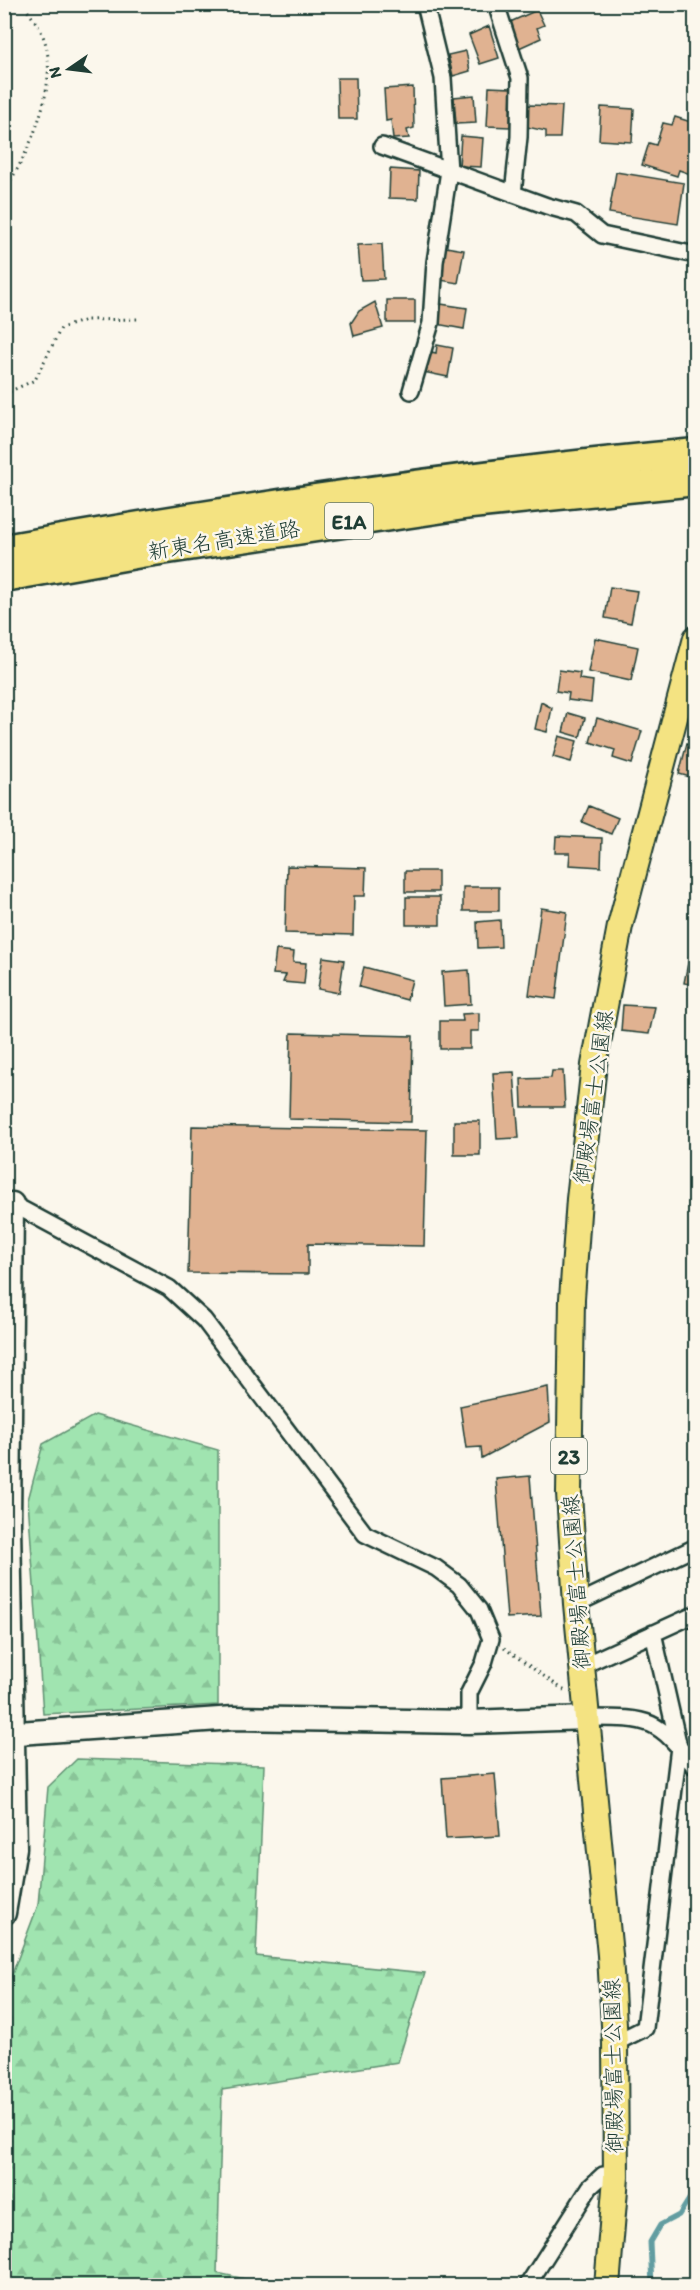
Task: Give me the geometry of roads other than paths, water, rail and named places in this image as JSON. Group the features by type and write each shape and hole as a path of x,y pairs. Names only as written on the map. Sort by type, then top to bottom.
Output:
{"highway":[{"name":"新東名高速道路","path":"4,549 299,501 616,460 696,453"},
{"name":"新東名高速道路","path":"4,577 141,553 471,504 696,481"}],"main road":[{"name":"御殿場富士公園線","path":"606,2286 616,2177 615,2043 610,1955 576,1604 570,1493 572,1310 579,1199 594,1065 620,926 696,638"}],"street":[{"path":"411,391 431,323 435,262 448,171 443,78 425,4"},
{"path":"496,4 520,78 519,137 513,194"},
{"path":"382,146 513,194 576,214 602,236 696,255"},
{"path":"4,1913 15,1848 9,1733 8,1202 169,1288 204,1320 365,1534 436,1568 459,1585 479,1610 491,1639 484,1663 469,1694 469,1722"},
{"path":"576,1604 696,1547"},
{"path":"582,1666 696,1614"},
{"path":"615,2043 645,2028 679,1747 653,1633"},
{"path":"9,1733 234,1718 469,1722 586,1712 638,1718 664,1730 696,1768"},
{"path":"527,2286 590,2187 603,2175 616,2177"}],"waterway":[{"path":"652,2286 650,2242 660,2225 679,2215 696,2188"}]}
